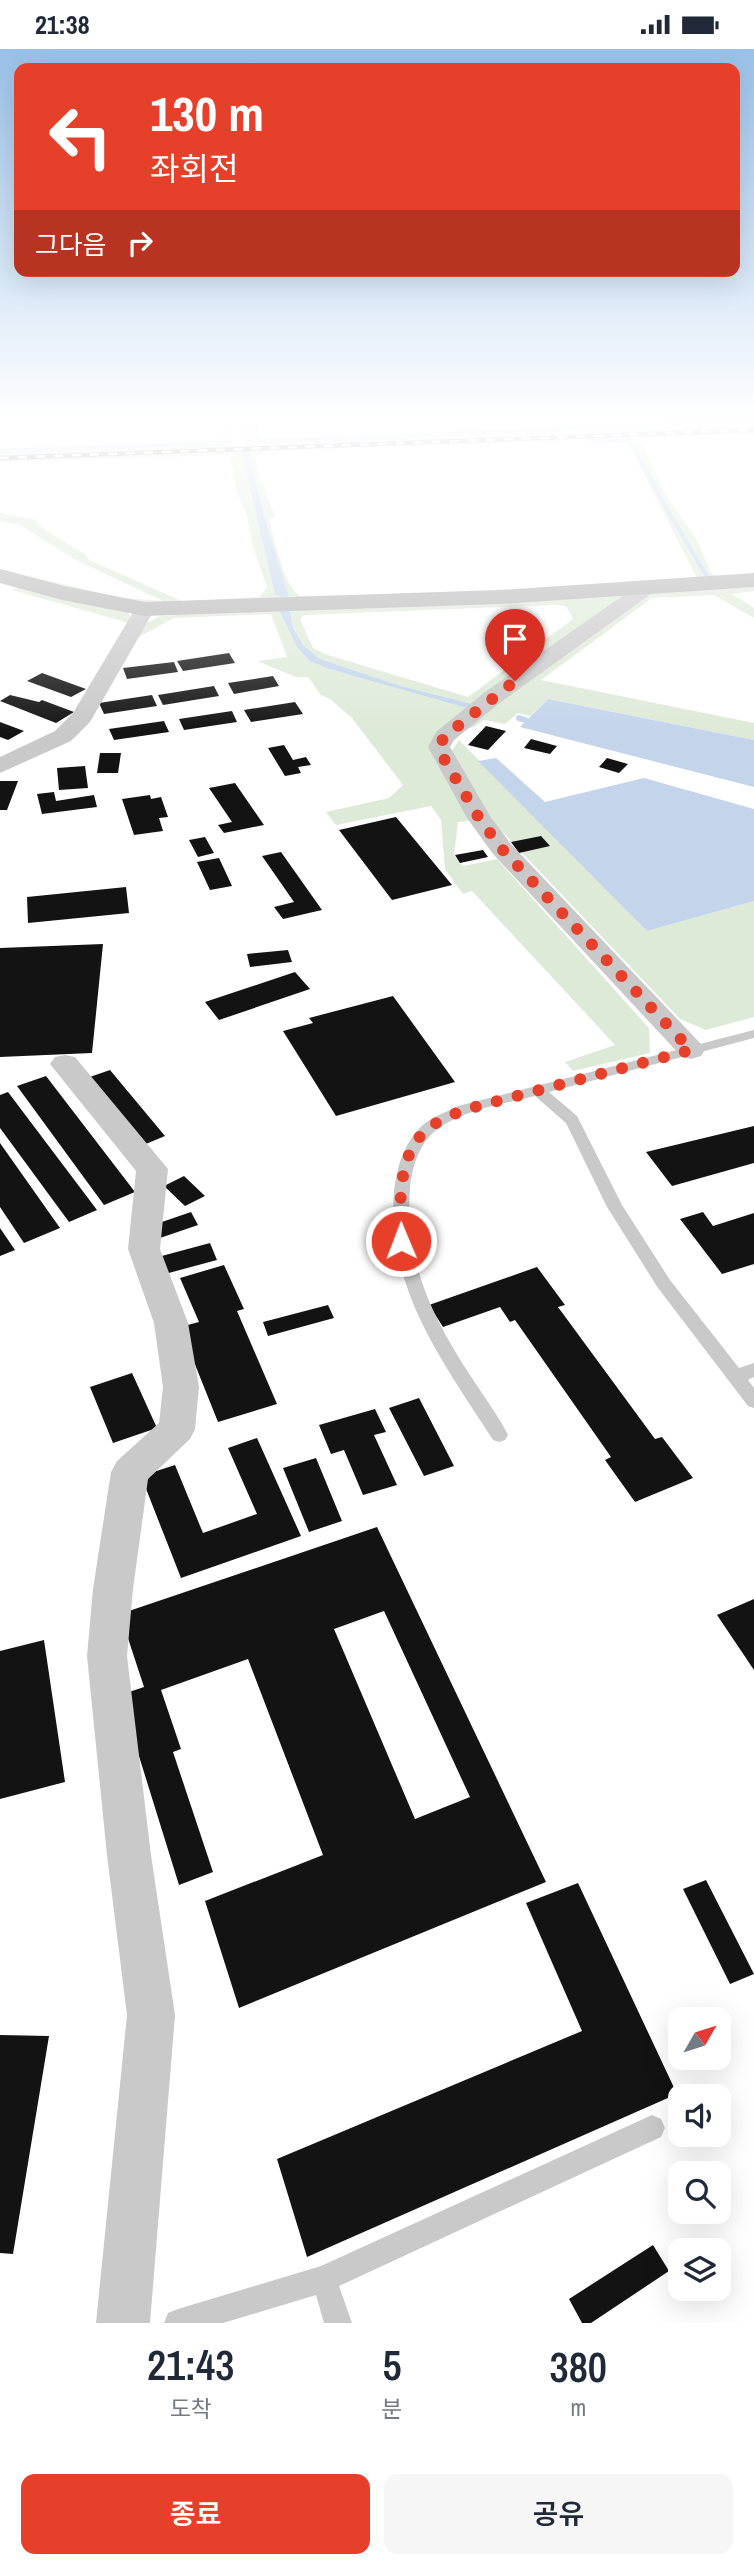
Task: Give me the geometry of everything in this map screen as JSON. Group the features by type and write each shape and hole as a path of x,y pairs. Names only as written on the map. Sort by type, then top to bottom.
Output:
{"main road":[{"path":"0,576 62,593 145,609 499,597 754,580"}],"street":[{"path":"645,589 493,697 444,737 439,747 479,818 502,849 691,1050"},
{"path":"0,766 63,736 82,717 145,609"},
{"path":"65,1064 152,1169 144,1249 172,1323 181,1387 177,1429 130,1472 113,1589 107,1655 150,2015 123,2323"}],"lane":[{"path":"499,1435 434,1332 409,1278 401,1241 400,1197 407,1156 431,1126 463,1110 754,1034"},
{"path":"537,1090 572,1120 615,1207 664,1284 754,1401"},
{"path":"735,1377 754,1370"},
{"path":"178,2323 324,2279 653,2128"},
{"path":"324,2279 338,2323"}],"green space":[{"path":"1,521 37,521 39,526 86,555 89,560 182,601 260,597 267,587 253,547 248,521 258,521 275,595 284,598 289,596 266,521 270,521 290,584 301,596 461,593 698,580 668,521 671,521 707,582 408,598 149,605 105,600 0,574 0,569 120,598 163,601 74,559 20,525"},
{"path":"676,521 684,521 697,540 711,573 717,576 713,581"},
{"path":"21,586 127,612 133,618 129,623 12,590"},
{"path":"754,587 754,591 732,594 754,608 754,618 714,595 652,598 541,680 754,723 754,740 548,699 530,716 518,713 505,724 484,720 474,727 453,732 651,593"},
{"path":"629,596 476,705 401,686 320,659 303,645 293,628 290,609","holes":["566,606 573,619 468,697 328,655 313,648 300,619 304,615"]},
{"path":"278,609 298,645 319,664 470,709 441,731 471,821 458,822 454,855 463,866 497,859 649,1028 650,1053 573,1071 565,1062 615,1045 472,891 463,894 445,869 441,820 431,806 336,825 326,812 389,798 403,785 352,718 330,699 321,695 308,677 296,677 257,661 287,657 271,614 174,618 137,638 147,623 160,616"},
{"path":"459,740 647,931 754,901 754,1017 706,1030 680,1019 489,818 451,752"}],"water":[{"path":"258,521 266,521 289,596 285,598 275,595"},
{"path":"278,609 290,609 293,628 303,645 320,659 401,686 476,705 470,709 329,669 310,661 297,647"},
{"path":"548,699 754,740 754,787 520,727"},
{"path":"496,758 545,802 644,778 754,809 754,901 647,931 478,761"}],"building":[{"path":"229,653 235,663 183,671 177,661"},
{"path":"174,662 178,672 127,679 123,668"},
{"path":"42,673 86,689 71,697 27,681"},
{"path":"273,676 279,686 234,694 228,683"},
{"path":"214,686 219,696 163,705 158,695"},
{"path":"10,695 39,702 42,700 74,712 56,723 0,701"},
{"path":"152,695 157,706 104,714 99,703"},
{"path":"295,702 303,714 251,722 244,710"},
{"path":"232,711 237,722 184,730 179,719"},
{"path":"164,721 169,732 114,740 109,729"},
{"path":"0,722 24,731 8,740 0,737"},
{"path":"486,726 506,731 488,750 468,745"},
{"path":"531,739 557,746 550,754 524,748"},
{"path":"284,745 293,760 306,757 311,765 298,767 301,773 285,776 268,748"},
{"path":"100,753 121,753 118,773 97,773"},
{"path":"607,758 628,764 619,773 599,767"},
{"path":"85,766 88,788 59,790 57,768"},
{"path":"0,781 18,781 7,810 0,810"},
{"path":"235,783 264,825 224,833 218,825 232,822 209,788"},
{"path":"54,792 56,801 94,795 97,807 42,814 37,794"},
{"path":"150,795 151,799 161,797 168,817 159,818 163,831 134,835 122,799"},
{"path":"396,817 452,885 392,900 339,830"},
{"path":"541,836 550,846 519,853 511,842"},
{"path":"205,837 214,853 198,857 189,840"},
{"path":"483,850 488,857 460,863 455,855"},
{"path":"281,852 322,910 283,919 274,907 294,902 262,856"},
{"path":"219,858 232,886 210,890 197,862"},
{"path":"126,887 129,913 28,923 27,897"},
{"path":"103,944 92,1053 0,1057 0,948"},
{"path":"288,950 292,962 250,967 247,954"},
{"path":"295,972 310,989 219,1020 205,1002"},
{"path":"393,996 455,1082 336,1116 283,1031 313,1023 309,1018"},
{"path":"110,1070 165,1136 141,1146 87,1078"},
{"path":"46,1076 135,1192 104,1205 17,1086"},
{"path":"8,1092 97,1210 69,1222 0,1128 0,1095"},
{"path":"754,1126 754,1163 672,1186 646,1152"},
{"path":"0,1143 60,1228 24,1243 0,1207"},
{"path":"184,1176 205,1196 185,1206 164,1186"},
{"path":"191,1212 198,1225 160,1238 153,1225"},
{"path":"703,1212 713,1226 754,1213 754,1264 722,1274 680,1219"},
{"path":"0,1228 15,1250 0,1256"},
{"path":"210,1243 217,1260 165,1274 158,1257"},
{"path":"224,1265 244,1309 237,1311 277,1404 218,1422 180,1327 199,1322 180,1278"},
{"path":"537,1267 565,1305 558,1307 655,1439 662,1437 693,1478 635,1502 605,1460 611,1457 515,1320 510,1322 500,1307 443,1327 429,1305"},
{"path":"328,1305 334,1318 268,1336 263,1322"},
{"path":"132,1373 157,1428 113,1443 90,1387"},
{"path":"419,1398 454,1466 424,1476 389,1408"},
{"path":"375,1409 386,1432 374,1435 397,1485 363,1495 344,1450 331,1454 319,1425"},
{"path":"257,1438 301,1536 181,1578 141,1476 175,1465 203,1533 257,1514 228,1448"},
{"path":"316,1458 342,1521 309,1532 283,1468"},
{"path":"377,1527 546,1882 239,2008 205,1901 323,1855 248,1659 161,1690 181,1749 173,1752 213,1872 179,1885 120,1695 144,1687 120,1614","holes":["384,1611 470,1797 415,1819 334,1629"]},
{"path":"754,1599 754,1670 717,1615"},
{"path":"44,1640 65,1782 0,1799 0,1651"},
{"path":"706,1880 754,1974 730,1984 683,1889"},
{"path":"578,1883 672,2084 668,2084 668,2098 307,2257 277,2159 582,2031 526,1903"},
{"path":"0,2035 49,2036 13,2254 0,2253"},
{"path":"653,2245 668,2269 591,2323 582,2323 569,2299"}],"waterway":[{"path":"674,521 709,580"},
{"path":"519,718 525,720"}],"route":[{"path":"401,1241 400,1197 407,1156 431,1126 463,1110 691,1050 502,849 479,818 443,757 439,747 444,737 515,681"}]}
